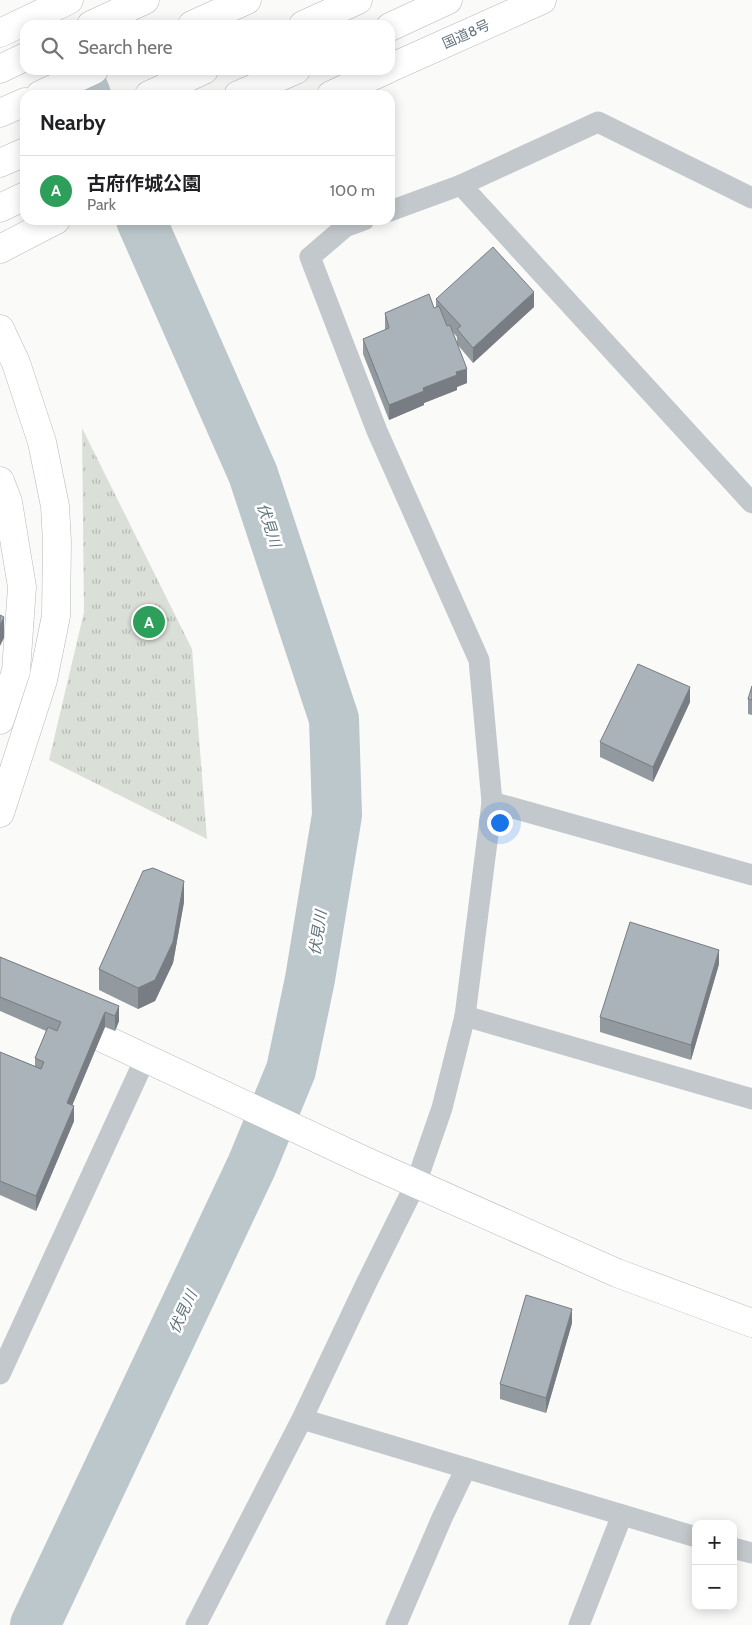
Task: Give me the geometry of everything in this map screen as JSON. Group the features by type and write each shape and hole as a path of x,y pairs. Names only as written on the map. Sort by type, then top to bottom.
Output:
{"main road":[{"path":"27,20 69,0"},
{"path":"103,20 145,0"},
{"path":"203,20 247,0"},
{"path":"314,20 358,0"},
{"path":"395,25 448,0"},
{"name":"国道8号","path":"395,66 542,0"},
{"path":"0,33 20,23"},
{"path":"0,69 20,59"},
{"path":"51,90 83,75"},
{"path":"160,90 193,75"},
{"path":"250,90 284,75"},
{"path":"342,90 375,75"},
{"path":"0,113 20,104"},
{"path":"0,163 20,154"},
{"path":"0,208 20,198"},
{"path":"0,249 46,225"},
{"path":"0,329 16,363 42,442 55,506 57,542 56,616 45,671 0,814"},
{"path":"0,481 8,502 22,587 16,671 0,720"},
{"path":"0,990 365,1161 616,1273 752,1323"}],"street":[{"path":"395,209 461,185 598,122 752,198"},
{"path":"461,185 752,503"},
{"path":"196,1625 302,1419 416,1184 442,1108 465,1016 492,802 479,660 377,431 310,257 345,227 350,225"},
{"path":"492,802 752,875"},
{"path":"465,1016 752,1099"},
{"path":"0,1374 5,1348 157,1064"},
{"path":"302,1419 692,1535"},
{"path":"396,1625 442,1518 466,1468"},
{"path":"579,1625 622,1515"},
{"path":"737,1549 752,1553"}],"green space":[{"path":"82,428 192,649 207,839 49,760 84,612"}],"building":[{"path":"493,247 534,292 473,348 457,329 461,326 436,299"},
{"path":"429,294 434,308 439,306 447,326 450,325 467,369 456,372 457,375 423,388 424,391 389,405 363,339 389,328 385,313"},
{"path":"0,615 4,617 0,625"},
{"path":"638,664 690,687 653,767 600,742"},
{"path":"752,686 752,700 748,699"},
{"path":"153,868 184,881 173,942 155,980 138,988 99,969 143,871"},
{"path":"630,922 719,950 691,1045 600,1017"},
{"path":"0,957 119,1006 115,1016 105,1012 67,1103 74,1106 36,1196 0,1181 0,1052 41,1069 44,1062 35,1058 48,1027 57,1031 61,1022 0,997"},
{"path":"526,1295 572,1309 546,1398 500,1384"}],"waterway":[{"name":"伏見川","path":"77,75 84,90"},
{"name":"伏見川","path":"35,1625 252,1165 291,1070 310,979 337,815 334,719 253,474 143,225"}],"place":[{"name":"古府作城公園","path":"149,622"}]}
